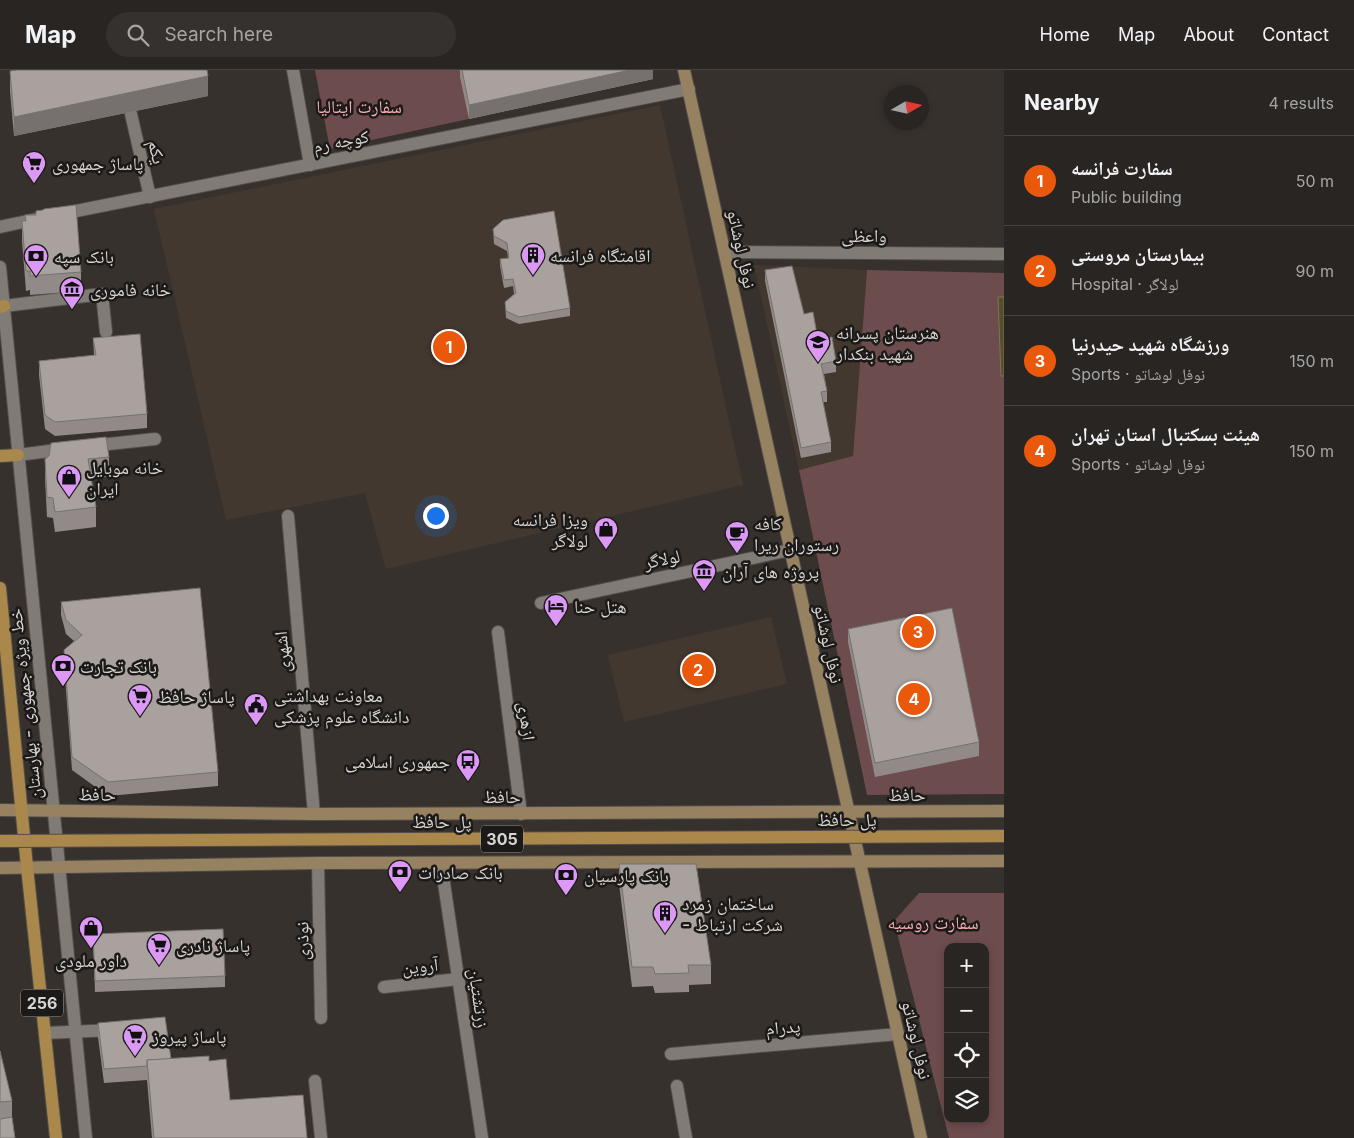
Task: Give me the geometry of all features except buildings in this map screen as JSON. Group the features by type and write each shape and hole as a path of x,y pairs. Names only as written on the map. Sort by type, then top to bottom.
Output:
{"main road":[{"name":"نوفل لوشاتو","path":"684,70 921,1138"},
{"path":"0,456 18,455"},
{"name":"256","path":"0,588 21,810 56,1138"},
{"name":"حافظ","path":"0,810 314,814 1004,811"},
{"name":"پل حافظ","path":"0,841 1004,836"},
{"path":"0,868 318,863 1004,861"}],"street":[{"path":"293,70 310,165"},
{"name":"کوچه رم","path":"0,227 689,89"},
{"name":"یکم","path":"131,114 150,197"},
{"name":"واعظی","path":"725,252 1004,254"},
{"name":"خط ویژه جمهوری - بهارستان","path":"0,267 2,306 86,1138"},
{"path":"2,306 102,294 106,332"},
{"path":"18,455 155,439"},
{"name":"اشهری","path":"288,516 314,814"},
{"name":"لولاگر","path":"541,603 790,550"},
{"name":"ازهری","path":"498,632 521,814"},
{"name":"نوذری","path":"318,863 321,1018"},
{"name":"زرتشتیان","path":"441,863 482,1138"},
{"name":"آروین","path":"384,987 459,979"},
{"path":"45,1033 124,1029"},
{"name":"پدرام","path":"671,1054 898,1034"},
{"path":"315,1081 321,1138"},
{"path":"677,1086 686,1138"}],"shaded area":[{"path":"660,105 743,485 386,569 365,493 226,520 154,209"},
{"name":"هنرستان پسرانه شهید بنکدار","path":"754,265 867,270 853,456 799,470"},
{"path":"998,297 1004,297 1004,376 1001,376"},
{"path":"771,617 787,684 624,722 608,655"}],"green space":[{"name":"سفارت ایتالیا","path":"315,70 651,70 653,79 330,149"},
{"path":"867,270 1004,273 1004,794 867,795 799,470 853,456"},
{"name":"سفارت روسیه","path":"919,893 1004,893 1004,1138 949,1138 945,1123 989,1123 989,943 944,943 944,1118 894,921"}],"place":[{"name":"پاساژ جمهوری","path":"34,184"},
{"name":"اقامتگاه فرانسه","path":"533,276"},
{"name":"بانک سپه","path":"36,277"},
{"name":"خانه فاموری","path":"72,310"},
{"name":"سفارت فرانسه","path":"449,347"},
{"name":"هنرستان پسرانه شهید بنکدار","path":"818,363"},
{"name":"خانه موبایل ایران","path":"69,498"},
{"name":"ویزا فرانسه لولاگر","path":"606,550"},
{"name":"کافه رستوران ریرا","path":"737,554"},
{"name":"پروژه های آران","path":"704,592"},
{"name":"هتل حنا","path":"556,627"},
{"name":"ورزشگاه شهید حیدرنیا","path":"918,632"},
{"name":"بیمارستان مروستی","path":"698,670"},
{"name":"بانک تجارت","path":"63,687"},
{"name":"هیئت بسکتبال استان تهران","path":"914,699"},
{"name":"پاساژ حافظ","path":"140,717"},
{"name":"معاونت بهداشتی دانشگاه علوم پزشکی","path":"256,726"},
{"name":"جمهوری اسلامی","path":"468,782"},
{"name":"بانک صادرات","path":"400,893"},
{"name":"بانک پارسیان","path":"566,896"},
{"name":"ساختمان زمرد - شرکت ارتباط","path":"665,934"},
{"name":"داور ملودی","path":"91,949"},
{"name":"پاساژ نادری","path":"159,966"},
{"name":"پاساژ پیروز","path":"135,1057"}]}
